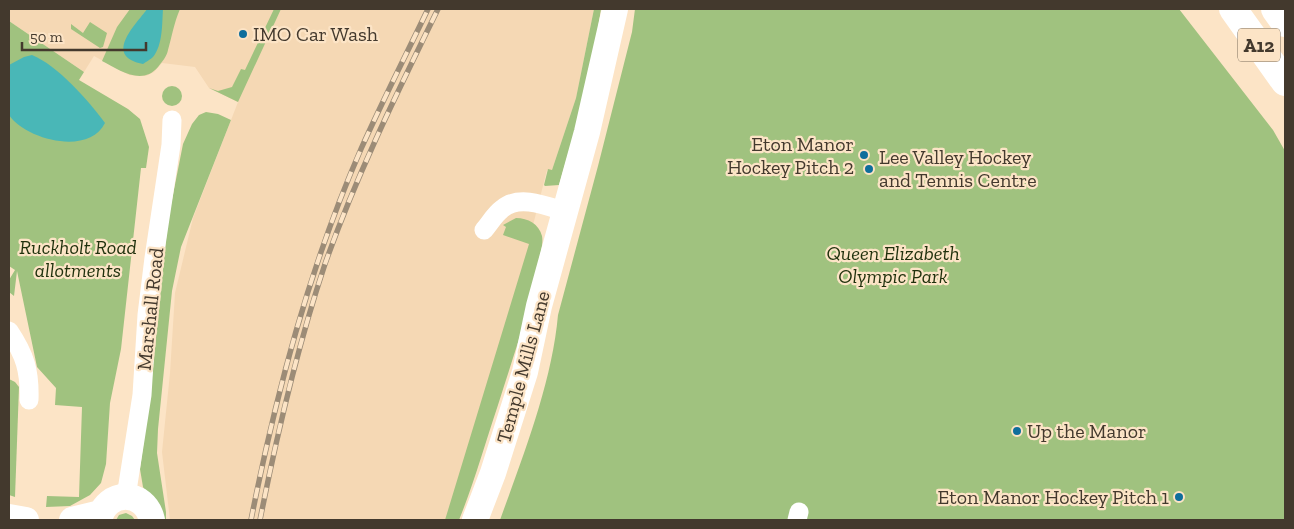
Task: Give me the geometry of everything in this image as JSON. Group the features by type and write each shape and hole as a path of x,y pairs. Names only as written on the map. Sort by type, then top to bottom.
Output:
{"highway":[{"name":"A12","path":"1234,9 1285,82"},
{"name":"A12","path":"1275,9 1285,23"}],"street":[{"name":"Temple Mills Lane","path":"475,520 493,474 525,372 539,306 566,212 615,9"},
{"name":"Marshall Road","path":"126,497 142,395 147,315 172,145 172,120"},
{"path":"484,230 502,209 510,204 519,202 566,212"},
{"path":"9,332 18,346 27,369 29,400"},
{"path":"72,520 100,517 105,506 111,501 126,497 142,502 152,520"},
{"path":"9,517 26,520"}],"shaded area":[{"path":"9,9 594,9 576,98 552,170 547,170 529,241 536,244 450,520 170,520 162,452 170,373 175,293 193,218 238,102 209,88 195,67 162,63 154,72 146,76 138,76 129,75 94,56 84,72 9,21"}],"green space":[{"path":"130,9 180,9 165,57 152,73 145,75 138,76 123,72 102,61 117,27"},
{"path":"274,9 281,9 238,102 209,88 218,91 232,87 241,69 245,70"},
{"path":"594,9 601,9 590,79 559,185 545,186 548,169 552,170 576,98"},
{"name":"Queen Elizabeth Olympic Park","path":"635,9 1179,9 1273,130 1285,151 1285,520 500,520 527,445 550,367 558,315 632,32"},
{"name":"Ruckholt Road allotments","path":"9,21 84,72 79,80 128,109 140,119 149,147 146,168 141,168 121,349 110,403 106,464 101,483 90,495 70,506 46,507 47,496 79,497 82,407 55,405 56,388 37,367 17,271 14,296 9,292 9,280 15,270 9,266"},
{"path":"90,22 107,33 103,47 100,48 71,29 71,24 83,33"},
{"path":"172,86 179,89 182,96 179,103 172,106 165,103 162,96 165,89"},
{"path":"206,112 218,114 231,120 181,247 172,291 158,429 157,453 166,512 166,520 160,520 143,487 140,469 151,387 168,220 183,144 192,124 199,115"},
{"path":"516,218 525,219 536,225 542,236 542,249 514,355 459,520 445,520 529,244 503,235 506,227 503,225"},
{"path":"9,379 19,387 15,497 9,495"},
{"path":"126,513 135,520 116,520 119,515"}],"water":[{"path":"147,9 163,9 162,27 159,46 156,52 152,58 143,64 131,60 125,55 124,49 128,34"},
{"path":"32,55 62,75 90,104 105,123 97,133 86,139 72,142 57,141 29,131 17,124 9,115 9,65"}],"railway":[{"path":"251,520 283,379 325,239 361,149 428,9"},
{"path":"260,520 288,391 305,327 325,264 350,199 392,103 438,9"}],"place":[{"name":"IMO Car Wash","path":"243,34"},
{"name":"Eton Manor Hockey Pitch 2","path":"864,155"},
{"name":"Lee Valley Hockey and Tennis Centre","path":"869,169"},
{"name":"Up the Manor","path":"1017,431"},
{"name":"Eton Manor Hockey Pitch 1","path":"1179,497"}]}
